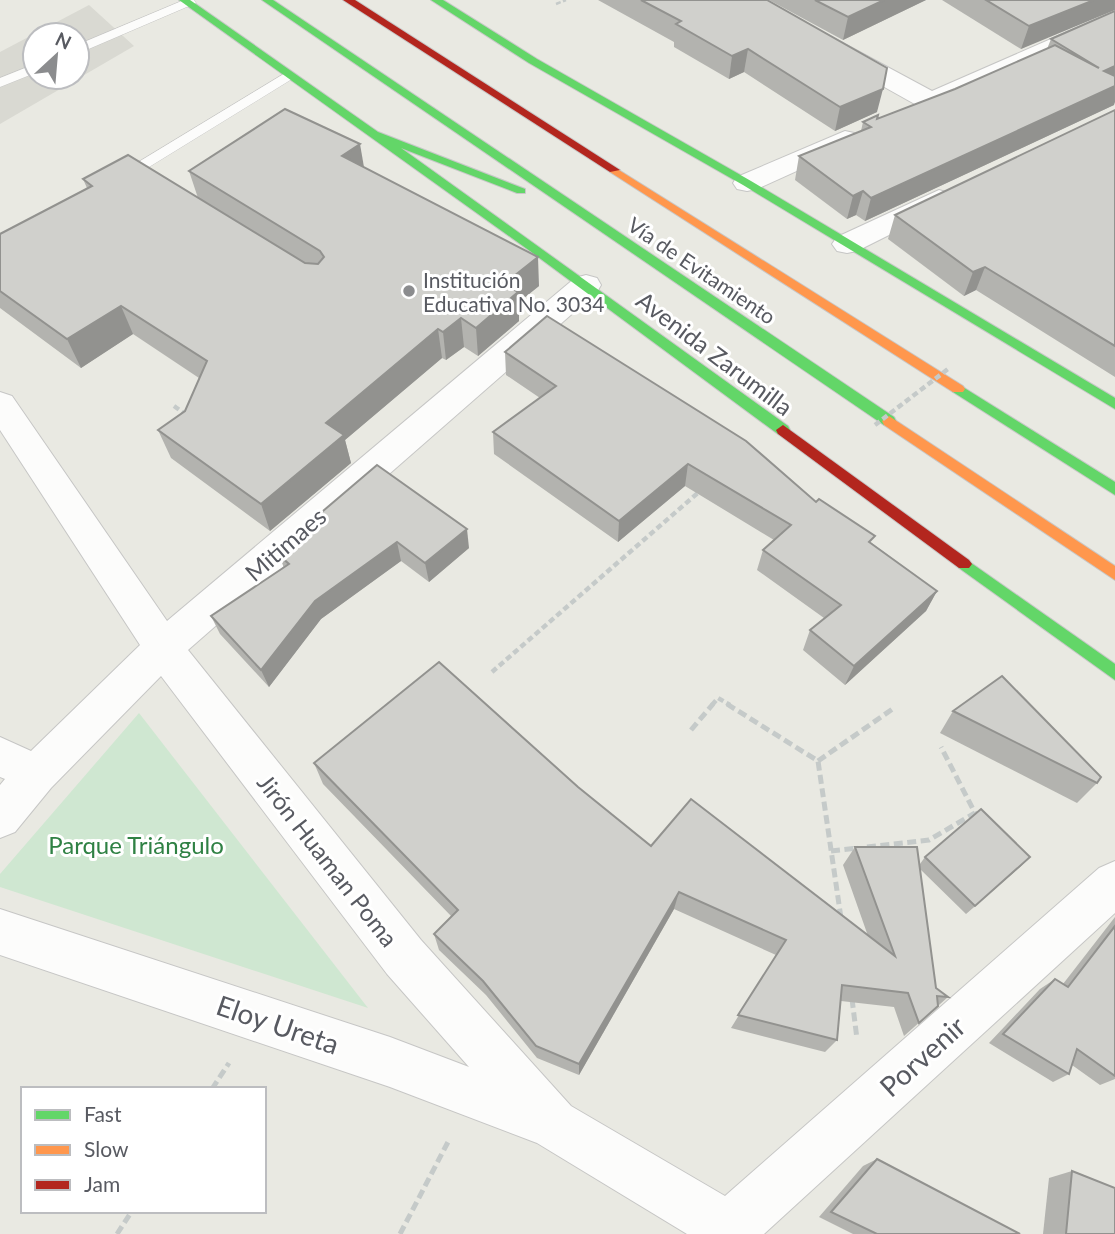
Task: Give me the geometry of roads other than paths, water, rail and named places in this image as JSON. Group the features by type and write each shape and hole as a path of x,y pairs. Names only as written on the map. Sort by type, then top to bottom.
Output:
{"main road":[{"name":"Vía de Evitamiento","path":"267,0 1115,574"},
{"path":"436,0 533,61 747,183 1115,404"},
{"name":"Avenida Zarumilla","path":"186,2 586,285 936,545 1115,673"},
{"name":"Vía de Evitamiento","path":"354,3 1115,489"},
{"path":"376,135 582,214"}],"street":[{"path":"746,0 931,100"},
{"path":"906,112 1115,18"},
{"path":"747,183 870,128"},
{"path":"847,244 958,190"},
{"name":"Mitimaes","path":"0,818 18,765 163,648 586,285"},
{"name":"Jirón Huaman Poma","path":"0,404 163,648 404,957 553,1124 732,1231"},
{"name":"Porvenir","path":"732,1231 1115,883"},
{"name":"Eloy Ureta","path":"0,932 377,1058 553,1124"}],"lane":[{"path":"91,44 186,2"},
{"path":"0,83 21,74"},
{"path":"100,190 140,174 287,76"}],"place":[{"name":"Institución Educativa No. 3034","path":"409,291"}],"park label":[{"name":"Parque Triángulo","path":"136,844"}]}
